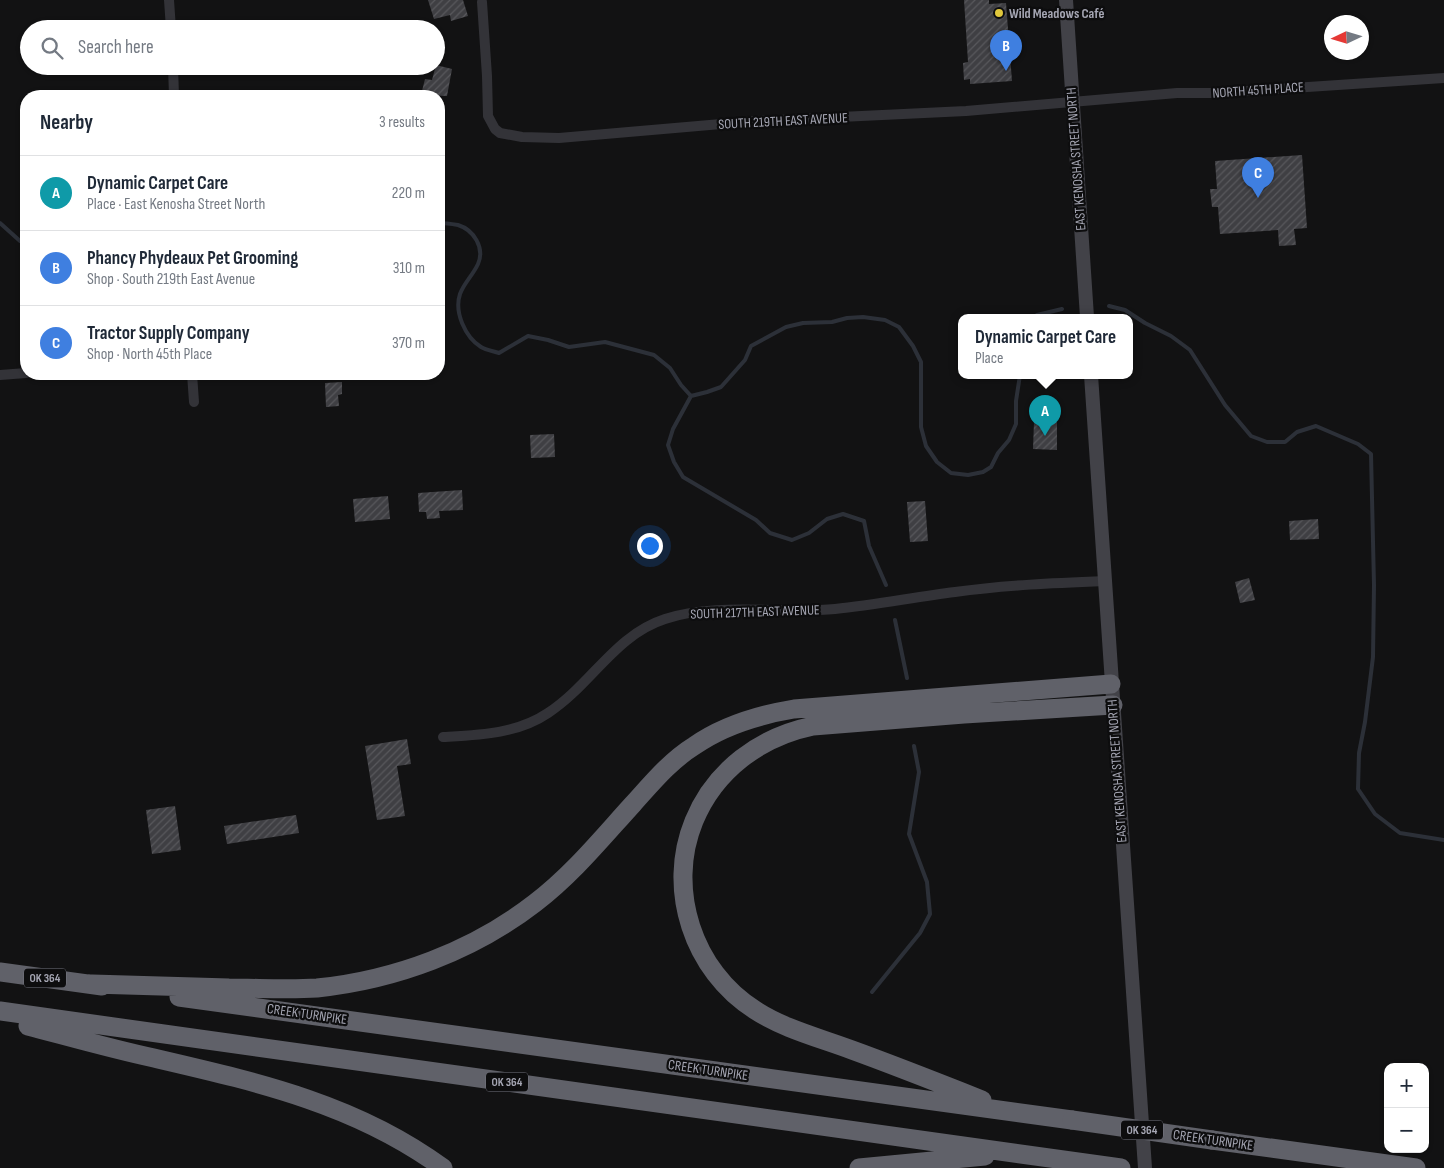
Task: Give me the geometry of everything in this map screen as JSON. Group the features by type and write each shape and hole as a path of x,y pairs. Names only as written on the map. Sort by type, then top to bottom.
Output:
{"highway":[{"path":"89,984 299,989 346,984 395,973 420,965 471,943 535,904 578,866 656,779 674,762 708,736 732,726 768,713 794,709 1111,684"},
{"path":"1012,1112 767,1017 741,1000 717,976 692,933 684,889 686,848 699,810 724,774 750,751 781,735 813,726 1113,705"},
{"name":"CREEK TURNPIKE","path":"0,972 1416,1168"},
{"name":"OK 364","path":"0,1011 1121,1168"},
{"path":"0,1018 151,1058 245,1079 304,1097 374,1126 400,1140 443,1168"},
{"path":"859,1168 1015,1153"}],"main road":[{"name":"EAST KENOSHA STREET NORTH","path":"1066,0 1087,314"},
{"name":"EAST KENOSHA STREET NORTH","path":"1091,379 1145,1168"}],"street":[{"path":"169,0 170,20"},
{"name":"SOUTH 219TH EAST AVENUE","path":"482,2 488,116 495,129 500,133 510,136 559,138 756,121 956,112 1073,102"},
{"path":"173,75 174,90"},
{"name":"NORTH 45TH PLACE","path":"1073,102 1177,93 1217,93 1444,78"},
{"path":"0,375 20,373"},
{"path":"192,380 194,402"},
{"name":"SOUTH 217TH EAST AVENUE","path":"443,737 498,733 531,722 547,714 563,702 598,666 634,634 657,622 682,615 717,611 800,612 835,609 964,590 1106,581"}],"building":[{"path":"428,0 463,0 468,16 451,21 450,15 434,19"},
{"path":"964,0 989,0 989,4 1006,3 1012,81 970,84 970,79 964,80 963,63 968,62"},
{"path":"445,67 452,69 447,96 445,96 445,90 422,90 425,79 432,80 433,75 445,75"},
{"path":"1302,155 1307,228 1294,229 1296,245 1279,246 1278,230 1220,234 1218,207 1212,207 1210,189 1217,189 1215,161"},
{"path":"342,382 342,394 338,395 339,406 326,407 325,383"},
{"path":"1034,422 1057,422 1057,450 1033,449"},
{"path":"554,434 555,457 531,458 530,435"},
{"path":"462,490 463,510 439,511 440,518 427,519 426,512 419,512 418,493"},
{"path":"388,496 390,519 355,522 353,499"},
{"path":"925,501 928,541 910,542 907,502"},
{"path":"1318,519 1319,539 1290,540 1289,521"},
{"path":"1249,578 1255,600 1240,603 1235,582"},
{"path":"407,739 411,764 397,766 405,816 377,820 365,746"},
{"path":"175,806 181,850 152,854 146,810"},
{"path":"296,815 299,833 227,844 224,826"}],"waterway":[{"path":"0,223 20,241"},
{"path":"445,224 464,227 477,240 479,246 480,258 478,264 460,294 458,308 462,324 475,343 487,350 499,353 528,336 569,347 605,342 654,355 670,368 691,396"},
{"path":"1109,306 1125,310 1131,314"},
{"path":"1041,314 1062,309"},
{"path":"1133,315 1171,336 1190,350 1225,405 1251,436 1267,442 1285,442 1297,432 1316,426 1358,444 1371,454 1374,585 1373,657 1359,753 1358,789 1375,814 1400,833 1444,840"},
{"path":"886,585 869,546 864,521 843,514 827,519 809,533 792,540 770,533 756,520 683,477 674,462 668,445 673,429 691,396 721,387 745,360 751,346 786,327 803,323 832,322 847,318 863,317 885,320 899,327 913,346 921,362 921,427 926,446 937,462 951,473 968,475 983,472 991,467 998,453 1009,440 1016,424 1016,401 1019,379"},
{"path":"895,620 907,678"},
{"path":"872,992 920,933 930,914 927,882 909,834 919,772 914,746"}],"place":[{"name":"Wild Meadows Café","path":"999,13"},
{"name":"Phancy Phydeaux Pet Grooming","path":"1006,71"},
{"name":"Tractor Supply Company","path":"1258,198"},
{"name":"Dynamic Carpet Care","path":"1045,436"}]}
